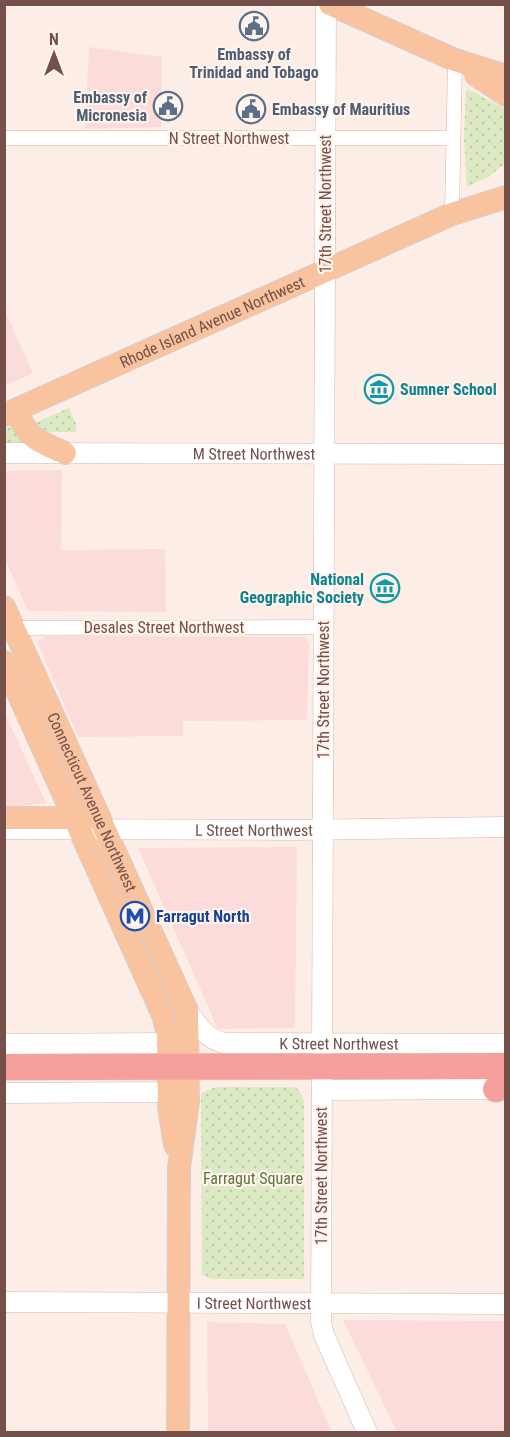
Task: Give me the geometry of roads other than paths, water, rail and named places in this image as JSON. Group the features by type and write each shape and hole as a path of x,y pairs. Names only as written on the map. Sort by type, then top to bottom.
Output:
{"highway":[{"name":"K Street Northwest","path":"12,1070 175,1059 322,1067 503,1083"}],"main road":[{"path":"328,4 455,60 506,76"},
{"name":"17th Street Northwest","path":"321,1303 324,272 328,4"},
{"path":"455,60 506,95"},
{"name":"Rhode Island Avenue Northwest","path":"10,412 452,214 506,181"},
{"name":"Rhode Island Avenue Northwest","path":"452,214 506,197"},
{"path":"10,412 32,437 65,453"},
{"name":"M Street Northwest","path":"4,453 324,448 438,454 506,454"},
{"name":"Connecticut Avenue Northwest","path":"4,607 9,628 104,824 187,1011 175,1059"},
{"name":"Connecticut Avenue Northwest","path":"4,663 158,1004 175,1059"},
{"path":"4,818 76,824"},
{"name":"L Street Northwest","path":"104,824 228,830 322,823 506,827"},
{"path":"4,829 104,824"},
{"name":"K Street Northwest","path":"187,1011 206,1034 216,1041 322,1067 506,1044"},
{"name":"K Street Northwest","path":"4,1044 175,1059"},
{"path":"175,1059 169,1092 169,1107 179,1167"},
{"path":"175,1059 188,1102 179,1167 178,1432"},
{"path":"4,1093 169,1092"},
{"name":"I Street Northwest","path":"4,1302 506,1304"},
{"path":"321,1303 324,1335 367,1432"}],"street":[{"path":"452,214 455,60"},
{"name":"N Street Northwest","path":"4,138 453,138"},
{"name":"Desales Street Northwest","path":"9,628 323,627"}],"place":[{"name":"Embassy of Trinidad and Tobago","path":"254,26"},
{"name":"Embassy of Micronesia","path":"168,106"},
{"name":"Embassy of Mauritius","path":"251,109"},
{"name":"Sumner School","path":"379,389"},
{"name":"National Geographic Society","path":"385,588"},
{"name":"Farragut North","path":"135,916"}],"park label":[{"name":"Farragut Square","path":"253,1178"}]}
